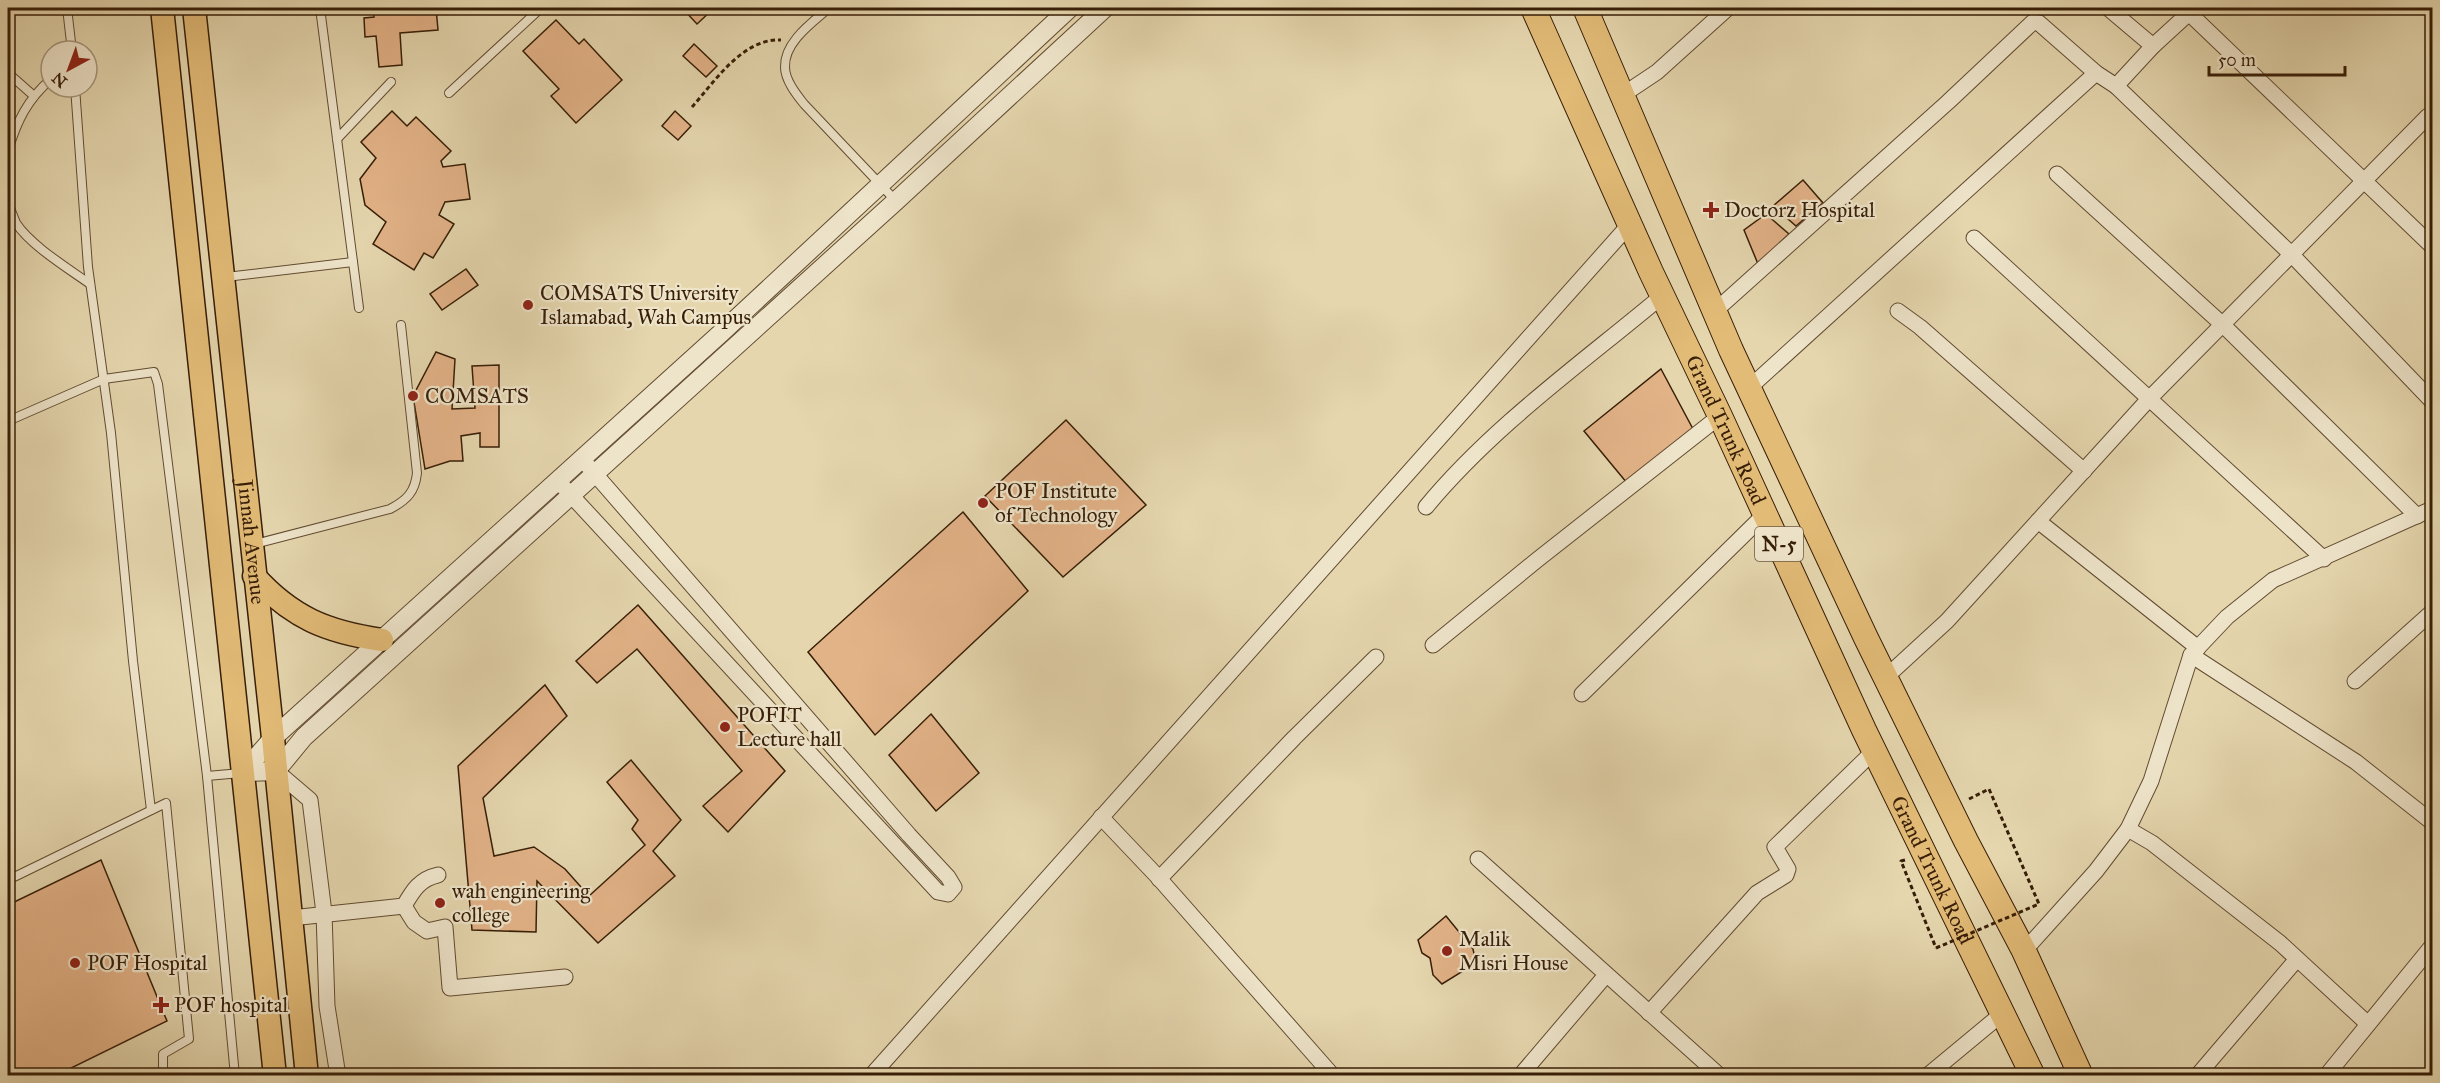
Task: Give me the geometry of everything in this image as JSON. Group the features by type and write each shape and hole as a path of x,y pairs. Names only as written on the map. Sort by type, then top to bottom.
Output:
{"highway":[{"name":"Grand Trunk Road","path":"1533,8 1662,296 1720,416 1874,751 2034,1076"},
{"name":"Grand Trunk Road","path":"1591,10 1622,96 1749,388 1886,677 2024,951 2081,1076"}],"main road":[{"name":"Jinnah Avenue","path":"162,8 275,1076"},
{"name":"Jinnah Avenue","path":"194,8 307,1076"},
{"path":"254,576 271,595 298,616 327,629 389,647"}],"street":[{"path":"276,771 304,737 389,647 558,481 882,186 1070,8"},
{"path":"243,772 273,738 389,647 572,495 1105,8"},
{"path":"1622,96 1657,72 1728,8"},
{"path":"2108,8 2153,46"},
{"path":"2116,86 2188,10 2433,246"},
{"path":"1715,312 1948,102 2033,22 2039,23 2096,72 2116,86 2291,254 2433,401"},
{"path":"1749,388 2096,72"},
{"path":"1886,677 1947,621 2148,400 2428,116"},
{"path":"2057,174 2223,325 2417,516"},
{"path":"870,1076 1630,225"},
{"path":"1974,238 2324,560"},
{"path":"1426,507 1449,479 1501,430 1662,296"},
{"path":"1898,311 1920,327 2084,471"},
{"path":"1433,645 1720,416"},
{"path":"558,481 938,892 948,894 954,888 948,877 582,459"},
{"path":"2024,951 2089,880 2128,829 2151,781 2194,652 2227,617 2273,580 2324,560 2433,509"},
{"path":"1582,694 1765,514"},
{"path":"2038,521 2194,652 2356,762 2433,822"},
{"path":"2355,681 2433,612"},
{"path":"1159,879 1294,738 1376,657"},
{"path":"1649,1014 1757,893 1786,874 1788,869 1775,847 1874,751"},
{"path":"243,772 276,771 310,800 324,913 327,1006 338,1076"},
{"path":"1101,818 1159,879 1333,1076"},
{"path":"2128,829 2152,843 2297,959 2368,1024"},
{"path":"1478,859 1720,1076"},
{"path":"404,906 412,892 426,878 438,876"},
{"path":"291,918 404,906"},
{"path":"404,906 414,922 427,931 445,927 450,988 565,977"},
{"path":"2326,1076 2433,946"},
{"path":"2197,1076 2297,959"},
{"path":"1521,1076 1606,975"},
{"path":"1927,1076 2003,1014"}],"lane":[{"path":"67,8 71,39"},
{"path":"320,8 359,308"},
{"path":"449,93 542,8"},
{"path":"829,8 796,40 787,55 784,68 791,87 804,104 896,201"},
{"path":"8,73 34,96"},
{"path":"337,139 391,82"},
{"path":"8,151 20,114 39,91"},
{"path":"76,99 90,284 117,485 133,661 151,810"},
{"path":"8,201 17,224 32,240 48,255 90,284"},
{"path":"222,278 353,262"},
{"path":"251,545 390,510 412,493 416,485 417,473 401,326"},
{"path":"8,421 104,379 154,372 158,384 207,776 235,1076"},
{"path":"207,776 243,772"},
{"path":"8,880 166,803 189,1039 163,1054 163,1076"}],"path":[{"path":"692,107 731,64 758,43 773,39 796,40"},
{"path":"1907,878 1936,948 2039,904 1989,789 1950,808"}],"building":[{"path":"373,8 436,8 438,30 400,33 402,65 379,67 376,36 365,37 364,18 374,17"},
{"path":"710,8 712,10 697,24 683,9"},
{"path":"556,20 579,44 584,39 622,80 576,123 551,96 559,89 523,51"},
{"path":"694,44 717,66 706,77 683,56"},
{"path":"392,111 407,126 416,117 451,151 441,161 443,167 465,164 470,199 445,202 439,215 454,224 433,258 424,253 414,270 373,244 386,222 365,205 360,179 376,158 361,142"},
{"path":"675,111 691,126 678,140 662,126"},
{"path":"1803,180 1823,203 1796,226 1773,206"},
{"path":"1766,214 1789,234 1758,264 1744,230"},
{"path":"466,269 478,285 442,310 430,294"},
{"path":"436,352 455,359 452,409 475,408 472,366 499,365 499,447 480,447 480,433 461,436 463,461 450,461 425,469 413,396"},
{"path":"1661,369 1693,429 1627,483 1584,431"},
{"path":"1066,420 1146,505 1063,577 985,496"},
{"path":"963,512 1028,591 875,735 808,652"},
{"name":"POFIT Lecture hall","path":"638,605 785,771 728,832 703,806 742,771 637,649 597,683 576,661"},
{"path":"545,685 567,716 483,798 494,856 534,847 565,869 589,896 645,845 632,829 638,820 607,782 631,760 681,820 653,851 675,876 598,943 537,881 536,932 472,930 458,766"},
{"path":"931,714 979,773 936,811 889,755"},
{"name":"POF Hospital","path":"101,860 167,1021 55,1076 8,1076 8,905"},
{"name":"Malik Misri House","path":"1446,916 1473,949 1476,963 1442,984 1433,975 1430,958 1422,953 1418,940"}],"place":[{"name":"Doctorz Hospital","path":"1711,210"},
{"name":"COMSATS University Islamabad, Wah Campus","path":"528,305"},
{"name":"COMSATS","path":"413,396"},
{"name":"POF Institute of Technology","path":"983,503"},
{"name":"POFIT Lecture hall","path":"725,727"},
{"name":"wah engineering college","path":"440,903"},
{"name":"Malik Misri House","path":"1447,951"},
{"name":"POF Hospital","path":"75,963"},
{"name":"POF hospital","path":"161,1005"}]}
